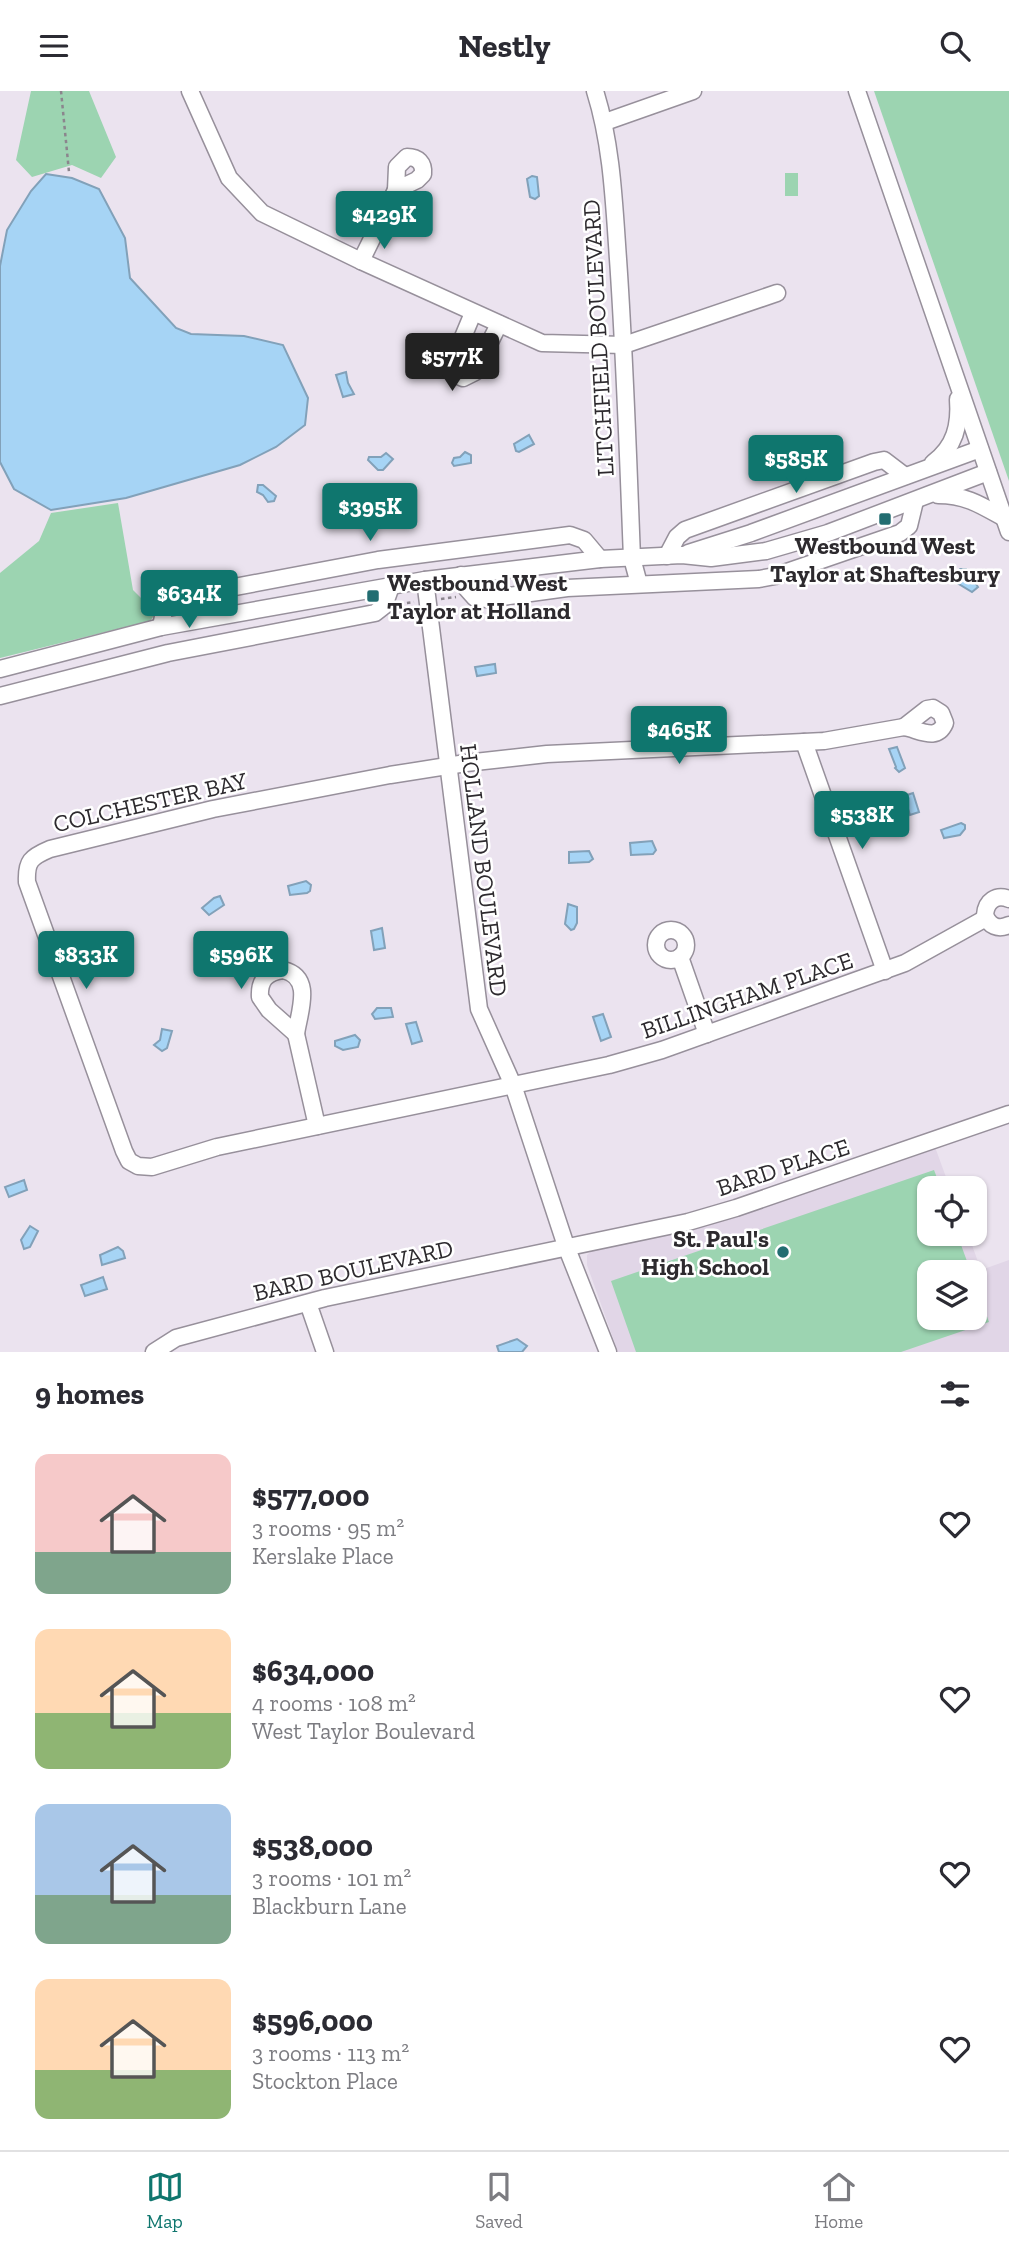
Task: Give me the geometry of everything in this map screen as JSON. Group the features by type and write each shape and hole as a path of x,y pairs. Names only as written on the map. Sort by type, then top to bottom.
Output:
{"street":[{"path":"190,91 229,178 262,213 542,343 624,345 777,293"},
{"name":"LITCHFIELD BOULEVARD","path":"595,91 605,122 624,345 632,558 639,584"},
{"path":"605,122 693,91"},
{"path":"857,91 1007,525"},
{"path":"361,261 396,190"},
{"path":"473,313 451,366 454,374 463,379 475,372 499,324"},
{"path":"922,470 942,456 952,442 959,422 957,381"},
{"path":"675,556 751,533 981,449"},
{"path":"675,556 677,537 685,530 874,462 884,460 905,476"},
{"path":"0,669 161,627 425,580 600,559 675,556 711,558 766,551 828,533 988,472"},
{"path":"931,495 958,495 976,502 1007,525"},
{"path":"461,576 475,598 488,599 567,589 775,576 900,533 909,526 915,501"},
{"path":"161,627 165,606 171,599 379,560 570,535 584,540 600,559"},
{"name":"HOLLAND BOULEVARD","path":"425,580 479,1009 513,1085 566,1246 608,1352"},
{"path":"0,696 168,653 375,613 384,606 391,586"},
{"path":"448,767 547,754 804,743 904,727"},
{"path":"804,743 885,971"},
{"name":"COLCHESTER BAY","path":"448,767 390,775 188,815 50,849 33,856 27,869 27,882 129,1161 138,1166 152,1167 217,1147 513,1085"},
{"name":"BILLINGHAM PLACE","path":"513,1085 609,1065 662,1050 885,971 905,963 986,918 985,909 992,900 1002,897 1009,899"},
{"path":"986,918 999,928 1009,925"},
{"path":"680,957 707,1034"},
{"path":"296,1034 317,1126"},
{"name":"BARD PLACE","path":"566,1246 688,1221 736,1208 1009,1114"},
{"name":"BARD BOULEVARD","path":"154,1352 176,1338 307,1303 566,1246"},
{"path":"307,1303 325,1352"}],"path":[{"path":"61,91 69,172"}],"shaded area":[{"name":"St. Paul's High School","path":"935,1147 946,1176 917,1176 917,1246 972,1246 977,1260 917,1260 917,1330 987,1330 987,1268 1009,1260 1009,1352 618,1352 587,1265 587,1255 595,1248 718,1222"}],"green space":[{"path":"31,91 89,91 116,157 101,178 72,165 32,177 16,160"},
{"path":"874,91 1009,91 1009,481"},
{"path":"785,173 798,173 798,196 785,196"},
{"path":"118,503 133,590 156,613 150,621 0,658 0,573 39,541 51,513"},
{"name":"St. Paul's High School","path":"934,1170 936,1176 917,1176 917,1246 961,1246 967,1260 917,1260 917,1330 966,1330 901,1352 636,1352 611,1281"}],"water":[{"path":"46,174 72,178 99,189 125,238 130,278 176,328 191,334 244,336 283,345 308,398 305,425 276,447 240,465 126,498 51,510 14,489 0,462 0,266 7,230 31,191"},
{"path":"537,177 539,196 535,199 530,197 527,179"},
{"path":"346,372 354,394 343,397 336,375"},
{"path":"529,435 534,444 516,451 514,444"},
{"path":"465,452 471,455 471,463 454,466 454,458"},
{"path":"386,453 393,459 383,470 378,470 368,460 369,457 381,457"},
{"path":"258,485 263,485 276,496 274,501 268,502 257,492"},
{"path":"960,569 966,569 978,587 972,592 954,581 953,578"},
{"path":"495,664 496,673 477,676 475,667"},
{"path":"897,747 905,768 899,772 889,749"},
{"path":"913,793 919,812 910,815 904,796"},
{"path":"961,823 965,825 965,829 960,835 944,838 941,830"},
{"path":"652,841 656,850 653,854 631,855 630,843"},
{"path":"589,851 593,859 589,862 569,863 569,852"},
{"path":"306,881 311,885 310,891 290,895 288,886"},
{"path":"220,896 224,905 209,915 202,908"},
{"path":"568,904 577,907 577,923 571,930 565,924"},
{"path":"382,928 385,948 374,950 371,931"},
{"path":"377,1008 391,1008 393,1017 375,1019 372,1014"},
{"path":"603,1014 611,1037 601,1041 593,1017"},
{"path":"416,1022 422,1041 412,1044 406,1024"},
{"path":"162,1029 172,1031 167,1048 162,1051 154,1045 160,1040"},
{"path":"355,1035 360,1040 358,1047 343,1050 335,1046 335,1041"},
{"path":"24,1180 27,1190 9,1197 5,1187"},
{"path":"30,1226 38,1231 30,1247 24,1249 21,1240"},
{"path":"118,1247 125,1258 102,1265 100,1255"},
{"path":"103,1277 107,1289 85,1296 81,1285"},
{"path":"517,1339 527,1346 522,1352 499,1352 497,1346"}],"place":[{"name":"Westbound West Taylor at Shaftesbury","path":"885,519"},
{"name":"Westbound West Taylor at Holland","path":"373,596"},
{"name":"St. Paul's High School","path":"783,1252"}]}
